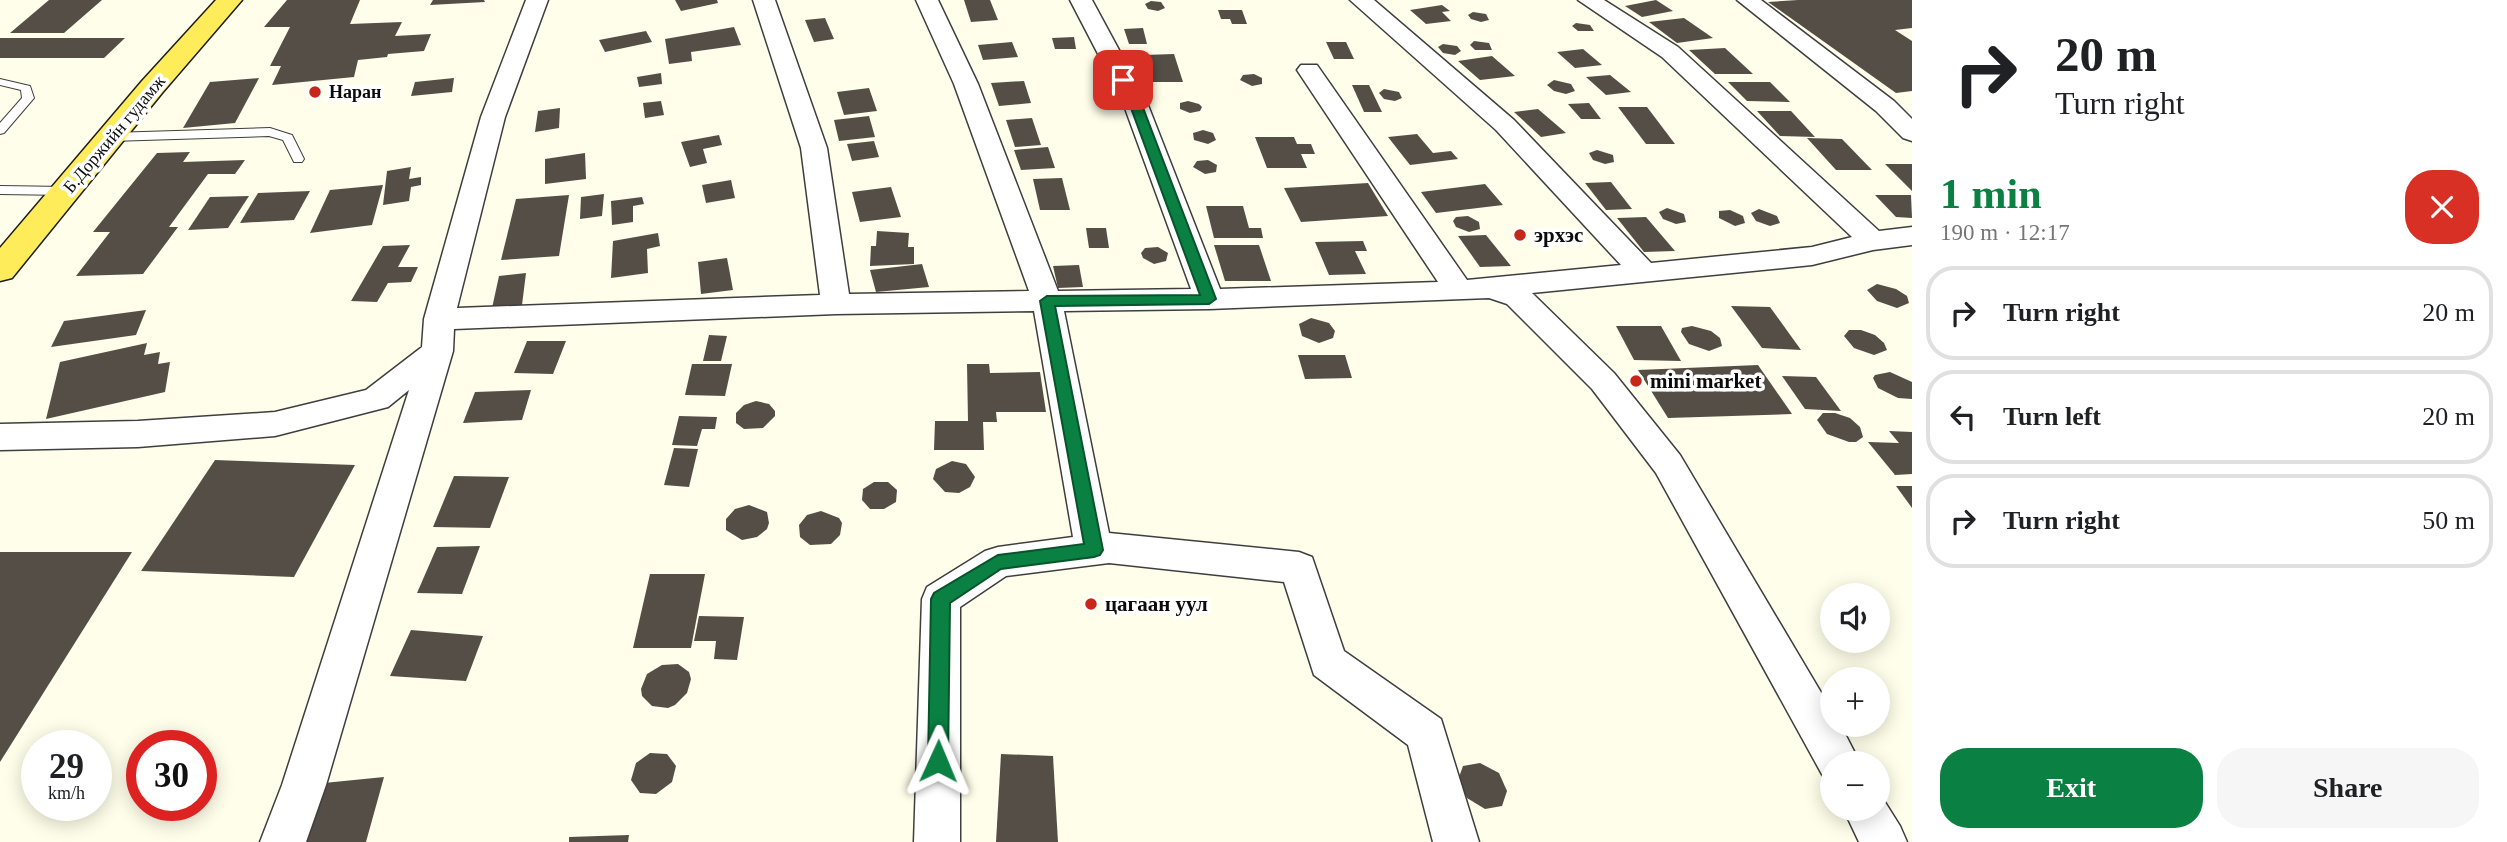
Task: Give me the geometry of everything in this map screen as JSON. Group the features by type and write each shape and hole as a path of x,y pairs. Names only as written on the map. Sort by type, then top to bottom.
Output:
{"main road":[{"name":"Б.Доржийн гудамж","path":"0,270 230,0"}],"street":[{"path":"283,842 304,785 438,335 493,117 537,0"},
{"path":"764,0 814,148 836,304"},
{"path":"927,0 966,84 1047,301 1094,550"},
{"path":"1081,0 1134,100 1209,299"},
{"path":"1361,0 1505,125 1644,273"},
{"path":"1589,0 1670,51 1873,241"},
{"path":"1748,0 1885,106 1912,133"},
{"path":"1309,70 1459,292"},
{"path":"0,437 138,434 275,424 376,400 438,335 836,304 1209,299 1459,292 1812,257 1873,241 1912,236"},
{"path":"1494,289 1518,297 1603,382 1668,464 1832,751"},
{"path":"937,842 941,599 998,562 1109,548 1299,568 1328,662 1426,733 1456,842"},
{"path":"1872,821 1884,842"}],"lane":[{"path":"0,82 26,88 28,98 0,130"},
{"path":"111,137 270,132 288,138 298,159"},
{"path":"0,190 66,191"}],"building":[{"path":"49,0 102,0 64,33 10,33"},
{"path":"287,0 360,0 350,24 402,22 395,36 431,34 424,51 358,60 354,77 272,85 281,66 270,66 290,27 264,27"},
{"path":"433,0 484,0 485,2 430,5"},
{"path":"675,0 717,0 718,3 681,11"},
{"path":"964,0 990,0 998,20 971,22"},
{"path":"1656,0 1673,11 1642,17 1625,6"},
{"path":"1912,0 1912,28 1895,30 1912,41 1912,91 1896,93 1768,2"},
{"path":"1151,1 1161,2 1165,8 1158,11 1148,9 1145,4"},
{"path":"1442,5 1450,11 1442,12 1451,21 1426,24 1410,10"},
{"path":"1218,10 1242,10 1247,24 1232,24 1230,19 1221,19"},
{"path":"1473,12 1486,14 1489,20 1481,22 1471,19 1468,15"},
{"path":"825,18 834,39 814,42 805,20"},
{"path":"1684,18 1713,38 1677,43 1649,22"},
{"path":"1576,23 1590,25 1594,31 1578,31 1572,26"},
{"path":"734,27 741,45 691,52 692,61 669,64 665,39"},
{"path":"1143,28 1147,44 1129,44 1124,29"},
{"path":"646,31 652,42 605,52 599,40"},
{"path":"1074,37 1076,49 1055,49 1052,38"},
{"path":"0,38 125,38 104,58 0,58"},
{"path":"1474,41 1489,43 1492,50 1475,50 1470,45"},
{"path":"1012,42 1018,57 983,60 978,45"},
{"path":"1326,42 1346,42 1354,59 1334,59"},
{"path":"1443,44 1457,46 1461,51 1455,55 1443,53 1438,47"},
{"path":"1725,48 1753,74 1715,74 1689,50"},
{"path":"1583,49 1602,65 1575,68 1557,52"},
{"path":"1174,54 1183,82 1152,82 1144,55"},
{"path":"1492,56 1515,76 1480,80 1458,61"},
{"path":"661,73 662,84 639,87 637,77"},
{"path":"1254,74 1262,78 1262,84 1252,86 1240,80 1243,75"},
{"path":"1610,75 1631,92 1606,95 1586,77"},
{"path":"259,78 235,123 183,128 210,82"},
{"path":"454,78 452,92 411,96 415,82"},
{"path":"1554,80 1571,84 1575,91 1566,94 1554,91 1547,85"},
{"path":"1024,81 1031,103 999,106 991,83"},
{"path":"1728,82 1770,82 1790,102 1747,101"},
{"path":"1352,85 1369,85 1382,112 1364,112"},
{"path":"869,88 877,111 844,115 837,92"},
{"path":"1384,89 1399,92 1402,98 1395,101 1384,99 1379,93"},
{"path":"661,101 664,115 645,118 643,103"},
{"path":"1188,101 1199,104 1202,107 1200,111 1190,113 1180,109 1180,103"},
{"path":"1589,103 1601,119 1581,119 1568,104"},
{"path":"1618,107 1647,107 1675,144 1646,144"},
{"path":"560,108 559,128 535,132 538,111"},
{"path":"1538,109 1566,133 1541,137 1514,112"},
{"path":"1757,111 1791,111 1815,137 1780,136"},
{"path":"869,116 875,137 839,141 834,120"},
{"path":"1032,118 1041,145 1015,147 1006,120"},
{"path":"1203,130 1213,133 1216,140 1208,144 1194,140 1193,133"},
{"path":"1417,134 1433,153 1451,151 1458,159 1410,165 1388,137"},
{"path":"719,135 722,145 703,149 707,163 690,167 681,142"},
{"path":"1255,137 1294,137 1297,144 1311,144 1315,154 1301,154 1307,168 1267,168"},
{"path":"1807,138 1842,139 1872,170 1836,170"},
{"path":"874,141 879,157 852,161 847,144"},
{"path":"1048,147 1055,168 1021,170 1014,150"},
{"path":"1597,150 1613,155 1614,162 1605,164 1593,160 1589,153"},
{"path":"190,152 183,162 245,160 235,174 208,174 169,227 178,227 143,274 76,276 110,232 93,232 157,153"},
{"path":"585,153 586,179 545,184 545,159"},
{"path":"1208,160 1217,165 1216,172 1205,174 1193,167 1197,161"},
{"path":"1885,164 1912,164 1912,191"},
{"path":"411,167 409,179 421,177 421,185 411,187 409,201 383,205 387,171"},
{"path":"1062,178 1070,210 1040,210 1033,179"},
{"path":"731,180 735,198 706,203 702,185"},
{"path":"1611,182 1632,209 1606,210 1585,183"},
{"path":"1368,183 1388,216 1301,222 1284,188"},
{"path":"1485,184 1503,205 1436,213 1421,192"},
{"path":"383,185 372,225 310,233 330,190"},
{"path":"891,187 901,217 860,222 852,192"},
{"path":"310,191 294,220 240,223 258,193"},
{"path":"604,194 602,216 580,219 581,197"},
{"path":"569,195 559,256 501,260 516,199"},
{"path":"1875,195 1911,195 1912,218 1896,217"},
{"path":"249,196 228,228 188,230 210,197"},
{"path":"642,197 644,204 633,206 633,222 612,225 611,201"},
{"path":"1206,206 1243,206 1249,228 1261,228 1263,238 1214,238"},
{"path":"1667,208 1684,214 1686,222 1676,224 1663,219 1659,212"},
{"path":"1759,209 1777,216 1780,223 1770,226 1756,221 1751,213"},
{"path":"1730,210 1743,216 1745,223 1735,226 1719,218 1719,211"},
{"path":"1468,216 1479,222 1480,229 1469,232 1456,227 1453,221 1456,217"},
{"path":"1646,217 1675,251 1644,252 1617,218"},
{"path":"1086,228 1106,228 1109,248 1089,248"},
{"path":"877,231 909,233 908,247 914,247 914,264 870,266 871,246 876,246"},
{"path":"658,233 660,246 647,249 648,273 611,278 613,241"},
{"path":"1486,235 1511,266 1480,267 1458,236"},
{"path":"1363,241 1367,251 1355,251 1366,274 1329,275 1315,242"},
{"path":"410,245 398,267 418,267 411,282 388,283 377,302 351,301 383,246"},
{"path":"1214,245 1259,245 1271,281 1225,281"},
{"path":"1158,247 1168,253 1166,261 1154,264 1143,258 1141,253 1145,248"},
{"path":"727,258 733,290 701,294 698,262"},
{"path":"922,264 929,287 876,292 870,270"},
{"path":"1079,265 1083,287 1058,288 1053,266"},
{"path":"526,273 522,305 492,308 499,276"},
{"path":"1877,284 1896,289 1907,296 1909,303 1897,308 1877,301 1867,290"},
{"path":"1731,306 1770,307 1801,350 1762,348"},
{"path":"146,310 136,335 51,347 64,321"},
{"path":"1311,318 1329,323 1335,331 1333,338 1319,343 1302,336 1299,324"},
{"path":"1616,326 1661,326 1681,361 1634,360"},
{"path":"1692,326 1711,331 1720,338 1722,346 1709,351 1689,344 1681,332 1682,328"},
{"path":"1849,330 1861,330 1875,335 1887,350 1874,355 1854,348 1844,336"},
{"path":"709,335 727,336 721,361 703,361"},
{"path":"527,341 566,341 553,374 514,373"},
{"path":"147,343 144,355 160,352 158,364 170,362 165,392 46,419 60,362"},
{"path":"1298,355 1345,355 1352,378 1305,379"},
{"path":"692,364 732,364 725,396 685,395"},
{"path":"967,364 989,364 990,373 1040,372 1046,412 996,412 997,422 983,422 984,450 934,450 935,421 968,421"},
{"path":"1758,365 1792,414 1668,418 1638,370"},
{"path":"1890,372 1912,382 1912,399 1898,398 1878,388 1873,378 1875,375"},
{"path":"1782,376 1816,377 1841,411 1805,409"},
{"path":"531,390 522,420 463,423 475,392"},
{"path":"756,401 769,404 775,411 775,416 763,428 744,429 736,423 736,413 744,405"},
{"path":"1823,413 1835,413 1850,418 1860,427 1863,437 1856,442 1849,442 1827,434 1817,420"},
{"path":"679,416 717,417 715,429 702,429 697,446 672,445"},
{"path":"1889,431 1912,432 1912,474 1895,475 1868,442 1899,443"},
{"path":"674,448 698,449 689,487 664,485"},
{"path":"215,460 355,465 294,577 141,571"},
{"path":"952,461 966,464 975,477 970,487 959,493 945,492 933,479 936,469"},
{"path":"454,476 509,477 490,528 433,527"},
{"path":"874,482 888,482 897,490 896,502 884,509 870,509 862,500 863,489"},
{"path":"1896,486 1912,486 1912,508"},
{"path":"749,505 767,512 769,523 767,529 757,537 742,540 726,530 726,519 735,509"},
{"path":"821,511 839,518 842,523 840,535 831,544 810,545 800,537 799,525 807,515"},
{"path":"480,546 462,594 417,593 437,547"},
{"path":"0,552 132,552 0,762"},
{"path":"650,574 705,574 691,648 633,648"},
{"path":"699,616 744,617 737,660 714,659 716,641 694,641"},
{"path":"411,630 483,636 466,681 390,676"},
{"path":"678,664 689,672 691,679 687,693 668,708 652,706 642,696 641,689 647,674 662,665"},
{"path":"650,753 667,754 676,766 672,782 656,794 640,793 631,780 636,763"},
{"path":"1001,754 1053,756 1058,842 996,842"},
{"path":"1480,763 1499,773 1507,791 1502,806 1485,809 1467,798 1458,780 1463,766"},
{"path":"384,777 366,842 283,842 304,785"},
{"path":"629,835 628,842 569,842 569,837"}],"place":[{"name":"Наран","path":"315,92"},
{"name":"эрхэс","path":"1520,235"},
{"name":"mini market","path":"1636,381"},
{"name":"цагаан уул","path":"1091,604"}],"route":[{"path":"938,761 941,599 998,562 1094,550 1047,301 1209,299 1134,100 1123,80"}]}
